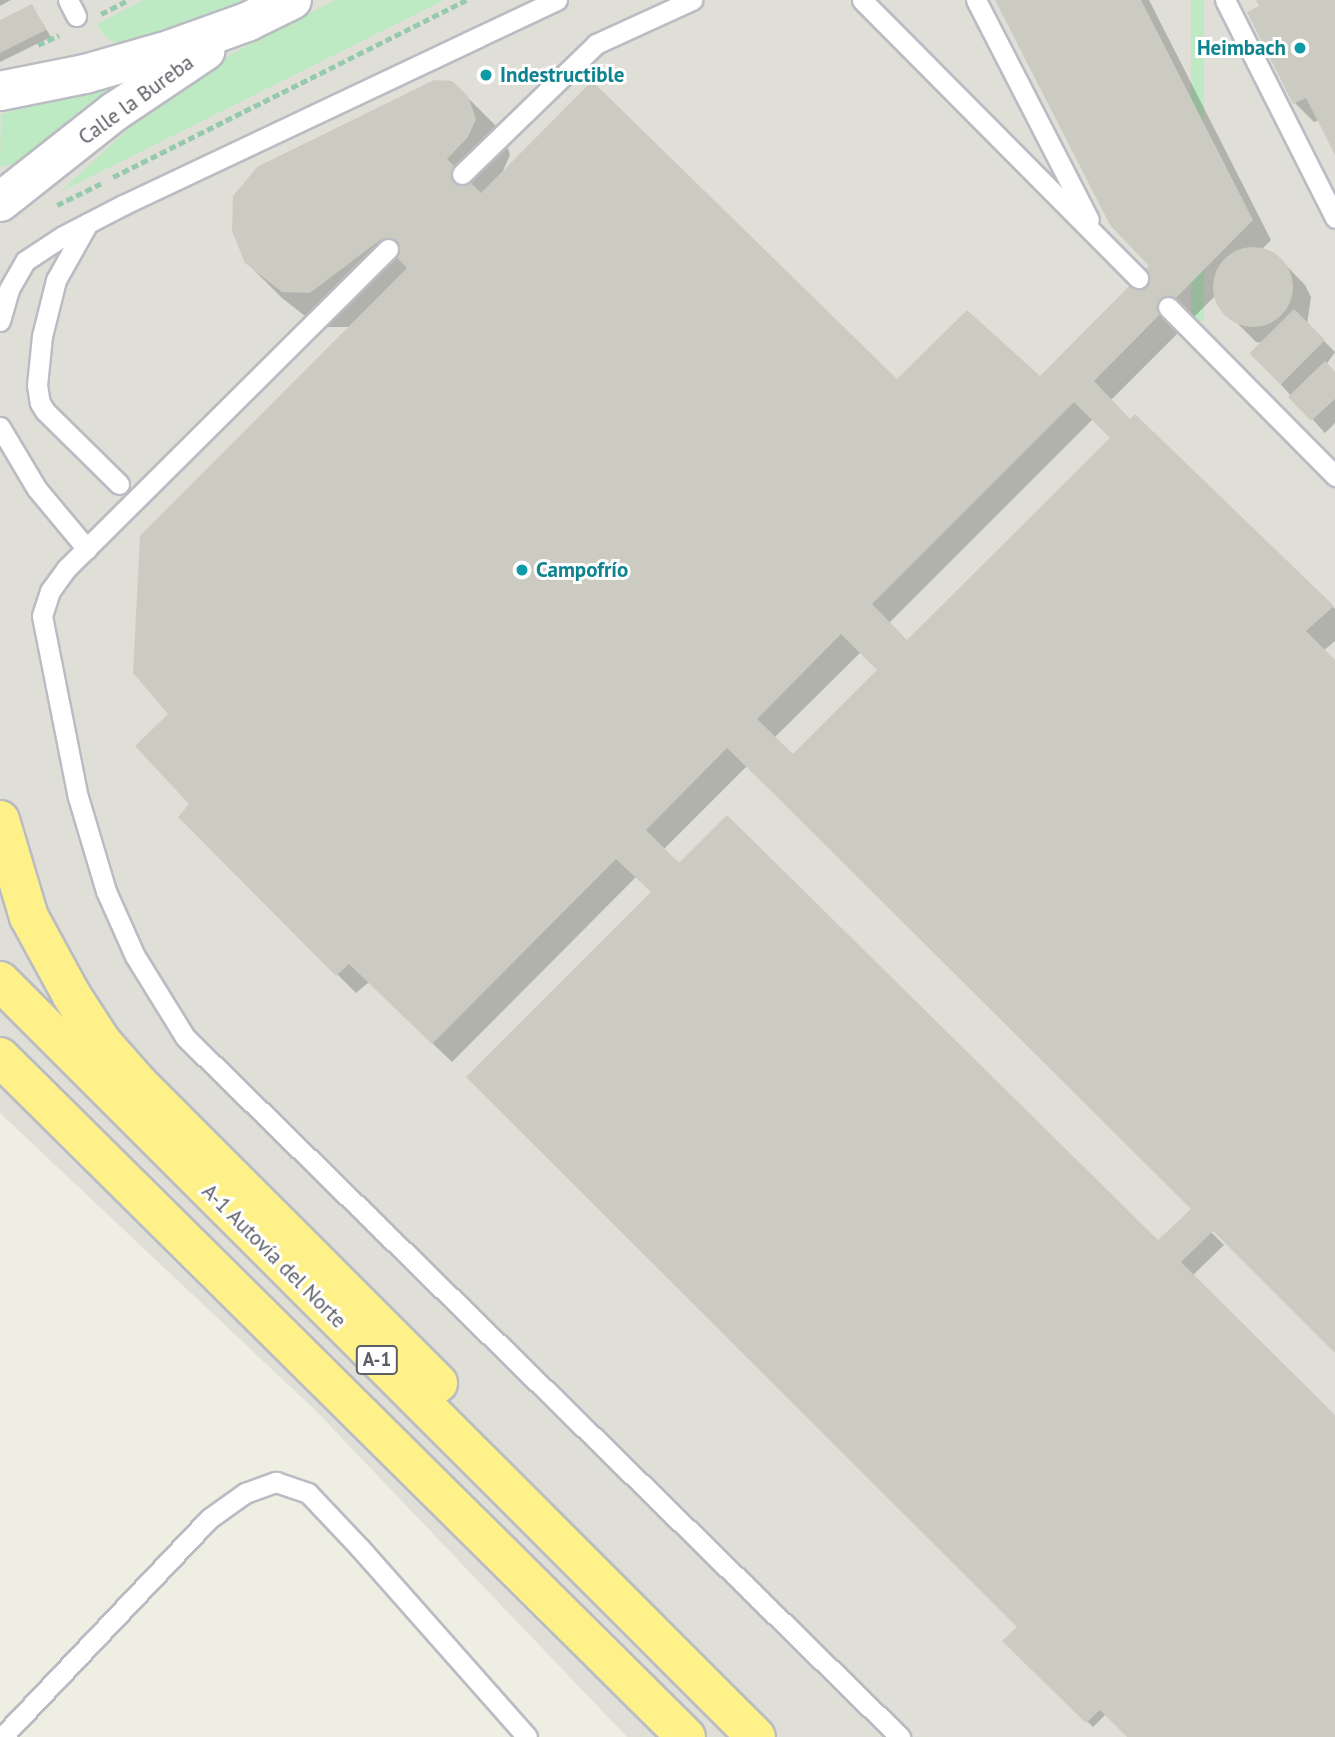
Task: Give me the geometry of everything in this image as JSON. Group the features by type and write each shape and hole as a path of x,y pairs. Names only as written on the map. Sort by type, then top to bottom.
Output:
{"highway":[{"path":"0,820 29,918 54,966 102,1042 139,1084 357,1300 572,1521 652,1633"},
{"name":"A-1 Autovía del Norte","path":"0,981 756,1737"},
{"name":"A-1","path":"0,1057 686,1737"}],"street":[{"name":"Calle la Bureba","path":"0,91 85,74 159,53 247,22 292,0"},
{"name":"Calle la Bureba","path":"21,194 114,112 247,22"}],"lane":[{"path":"0,321 9,289 25,261 88,223 557,0"},
{"path":"462,174 596,44 692,0"},
{"path":"862,0 1139,278"},
{"path":"976,0 1097,236"},
{"path":"1225,0 1335,218"},
{"path":"88,223 56,280 42,336 37,385 40,403 46,411 119,484"},
{"path":"388,248 87,549 50,591 42,616 78,797 115,913 135,956 185,1037 900,1737"},
{"path":"1168,307 1335,476"},
{"path":"0,427 37,489 87,549"},
{"path":"2,1737 210,1518 244,1493 276,1482 308,1493 527,1737"}],"path":[{"path":"21,194 466,0"}],"shaded area":[{"path":"0,0 1335,0 1335,1737 627,1737 315,1410 0,1113"}],"green space":[{"path":"144,0 258,0 126,44 111,41 103,34 97,24"},
{"path":"335,0 444,0 60,192 159,101 228,56"},
{"path":"1191,0 1204,0 1204,321 1191,321"},
{"path":"144,74 25,162 0,167 1,114 94,91"}],"building":[{"path":"995,0 1141,0 1253,220 1094,381 1130,419 1135,414 1334,606 1306,631 1335,660 1335,1353 1213,1231 1181,1262 1335,1415 1335,1737 1127,1737 1100,1710 1086,1723 1002,1641 1017,1627 466,1077 651,892 616,859 432,1044 349,964 336,976 178,817 189,804 135,746 168,714 133,673 140,536 407,268 380,240 310,293 282,292 245,263 232,231 233,196 257,167 434,80 452,81 468,96 476,119 468,137 447,159 481,193 592,81 897,379 967,310 1040,376 1149,266 1110,225","holes":["1074,402 1110,438 907,640 872,604","841,634 877,670 793,754 757,719","727,748 1191,1209 1158,1240 727,815 679,863 646,830"]},
{"name":"Heimbach","path":"1256,0 1335,0 1335,155 1306,98 1293,104 1247,12 1259,6"},
{"path":"32,4 46,30 0,53 0,20"},
{"path":"1253,247 1268,250 1281,259 1290,272 1293,287 1290,302 1281,315 1268,324 1253,327 1238,324 1225,315 1216,302 1213,287 1216,272 1225,259 1238,250"},
{"path":"1294,309 1325,340 1281,385 1249,354"},
{"path":"1325,361 1335,372 1335,399 1311,421 1288,397"}],"place":[{"name":"Heimbach","path":"1300,48"},
{"name":"Indestructible","path":"486,75"},
{"name":"Campofrío","path":"522,570"}]}
